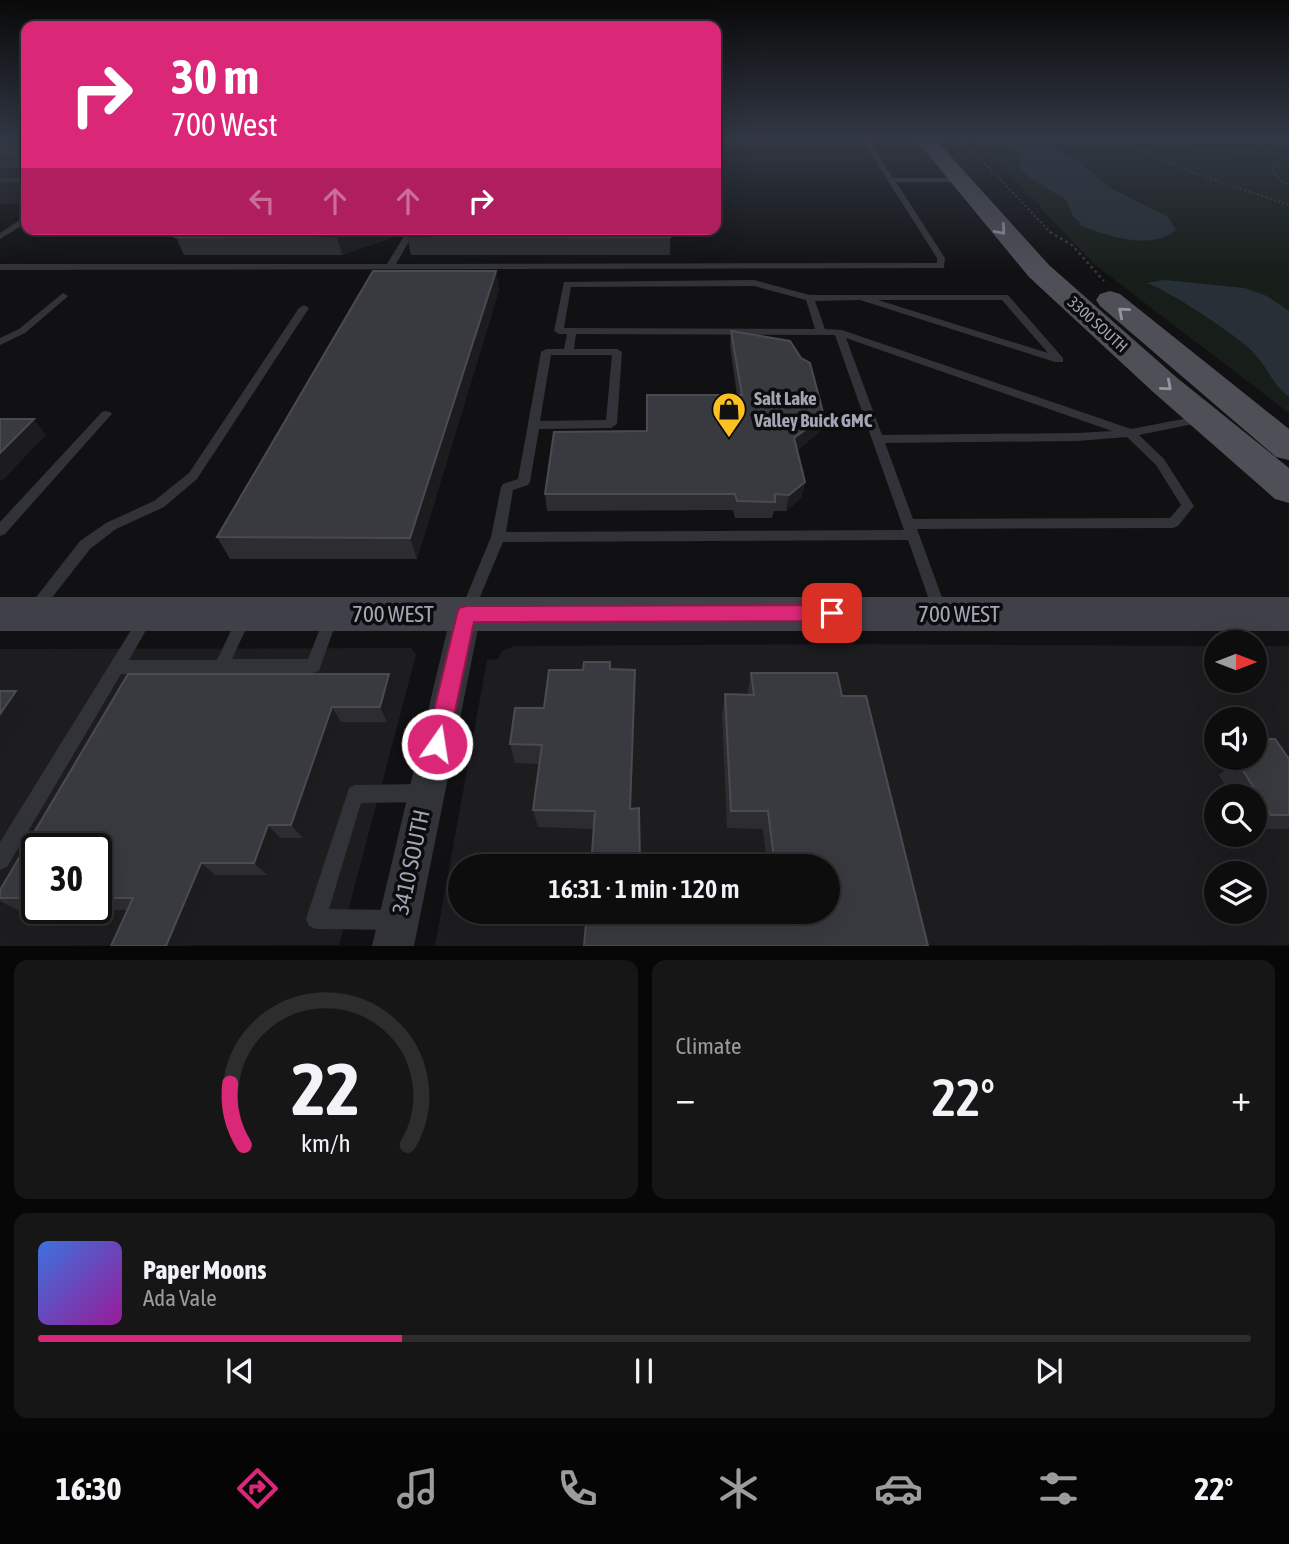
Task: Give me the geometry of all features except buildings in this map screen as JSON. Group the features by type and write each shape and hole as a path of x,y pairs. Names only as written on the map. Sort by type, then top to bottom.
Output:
{"main road":[{"name":"3300 SOUTH","path":"962,184 1039,271 1205,419 1289,489"},
{"name":"3300 SOUTH","path":"992,184 1071,267 1203,380 1289,448"}],"street":[{"name":"3410 SOUTH","path":"396,933 466,614"},
{"name":"700 WEST","path":"15,615 1289,614"}],"lane":[{"path":"0,267 941,266 941,258 893,184"},
{"path":"0,237 21,223"},
{"path":"390,267 408,236"},
{"path":"498,537 1173,523 1188,506 1160,462 1130,433 839,332 559,331 567,284 754,283 810,298 861,298 1005,298 1059,360 861,298"},
{"path":"0,342 22,331 62,296"},
{"path":"810,298 821,332"},
{"path":"15,615 85,545 111,526 159,504 193,476 304,309"},
{"path":"569,352 572,331"},
{"path":"839,332 941,614"},
{"path":"466,614 498,537 507,487 524,482 546,352 617,352 611,424 534,425"},
{"path":"0,531 106,414"},
{"path":"877,439 1077,437 1130,433 1205,419"},
{"path":"221,667 246,614"},
{"path":"117,667 313,666 333,614"},
{"path":"0,860 149,615"},
{"path":"396,933 316,919 355,794 426,793"}],"path":[{"path":"1227,184 1289,205"}],"shaded area":[{"path":"0,184 21,184 21,204 0,204"},
{"path":"1018,184 1289,184 1289,413 1095,265"},
{"path":"1040,184 1106,184 1167,216 1176,230 1154,240 1114,237 1077,224 1082,223 1074,218 1066,200"},
{"path":"1164,280 1245,288 1267,296 1289,311 1289,397 1244,344 1184,303 1146,283"},
{"path":"514,646 1204,646 1204,693 1267,693 1267,646 1289,646 1289,945 435,946 448,874 448,924 840,924 840,854 452,854 487,660 498,659 502,651"},
{"path":"411,648 416,655 339,945 0,946 0,649"}],"place":[{"name":"Salt Lake Valley Buick GMC","path":"729,439"}],"route":[{"path":"437,744 466,614 832,613"}]}
